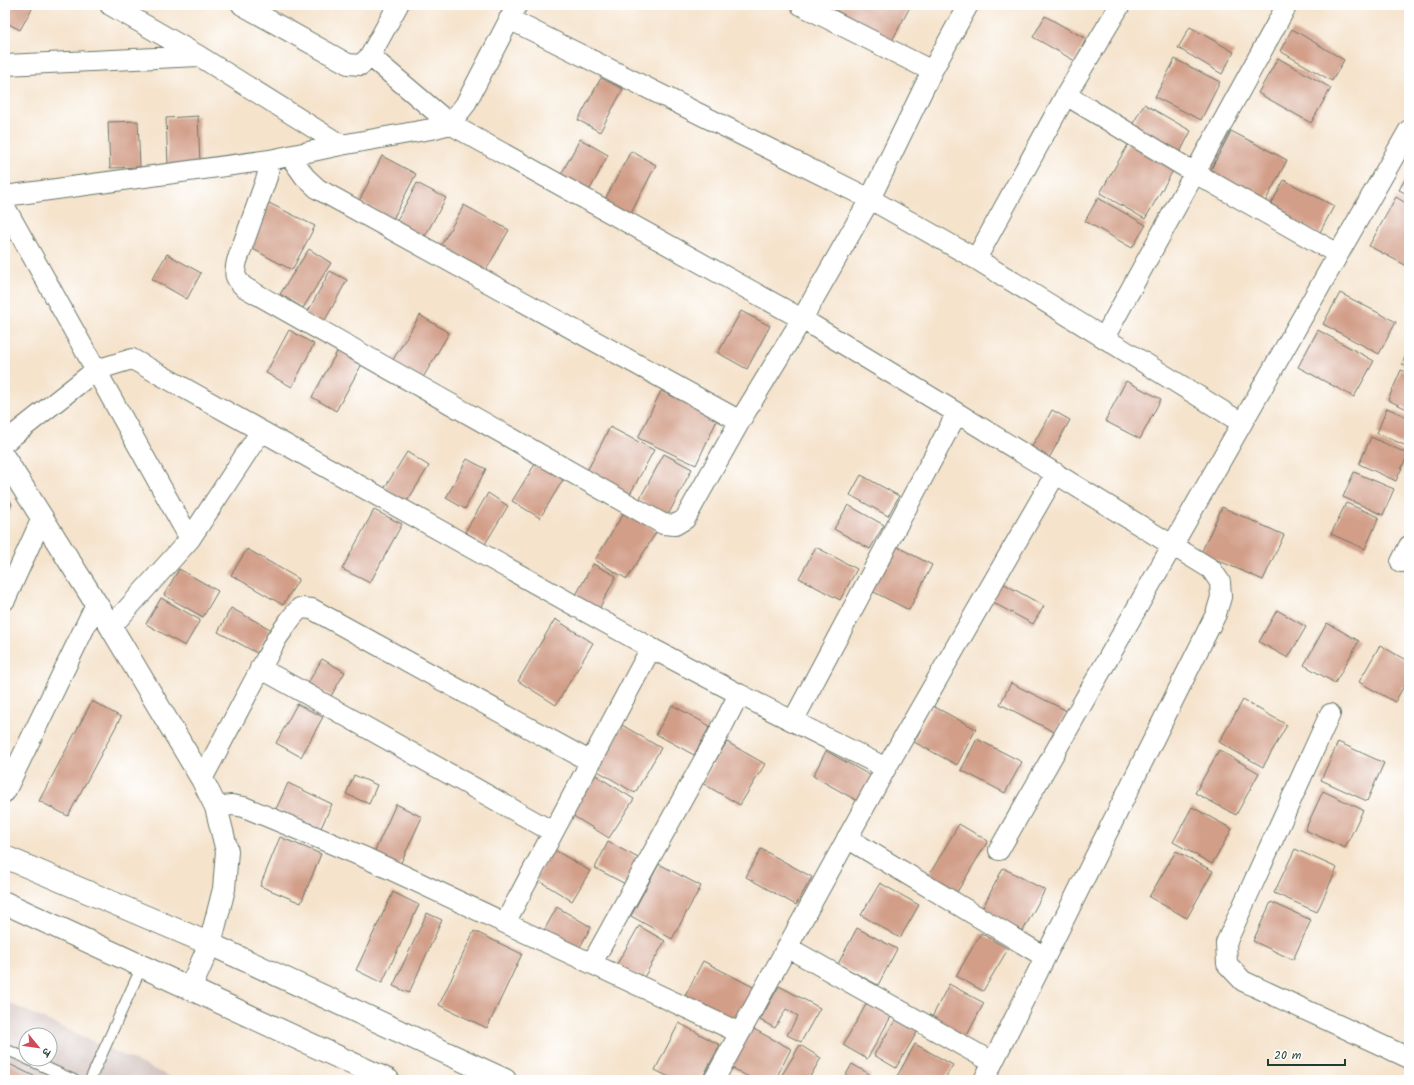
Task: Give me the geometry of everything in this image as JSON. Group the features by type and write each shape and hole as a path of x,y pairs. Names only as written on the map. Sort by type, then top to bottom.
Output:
{"street":[{"path":"110,5 199,56 341,145"},
{"path":"242,5 348,64 361,64 370,56 398,5"},
{"path":"801,5 932,71"},
{"path":"270,160 268,177 237,261 235,272 236,279 244,287 663,524 675,525 685,519 740,421 802,320 870,199 932,71 968,5"},
{"path":"976,259 1066,95 1120,5"},
{"path":"1104,338 1287,5"},
{"path":"5,196 270,160 450,124 465,105 513,12 870,199 976,259 1242,423"},
{"path":"5,65 199,56"},
{"path":"370,56 450,124 802,320 1056,473 1211,569 1220,582 1221,597 1212,621 984,1080"},
{"path":"1066,95 1195,173 1338,254"},
{"path":"999,850 1409,130"},
{"path":"290,156 305,177 318,189 740,421"},
{"path":"5,207 190,539"},
{"path":"5,442 96,370 132,359 651,648 886,768"},
{"path":"793,721 957,413"},
{"path":"111,627 190,539 261,431"},
{"path":"5,459 111,627 202,779 216,807 227,851 224,889 210,944 190,989"},
{"path":"714,1080 886,768 1056,473"},
{"path":"5,600 42,518"},
{"path":"5,792 96,604"},
{"path":"202,779 277,638 300,608 312,609 591,762"},
{"path":"505,923 651,648"},
{"path":"260,668 553,832"},
{"path":"592,963 739,694"},
{"path":"1330,714 1226,943 1227,964 1243,981 1409,1058"},
{"path":"216,807 232,805 238,806 366,858 740,1032"},
{"path":"847,838 1045,957"},
{"path":"5,857 210,944 505,1080"},
{"path":"5,903 388,1080"},
{"path":"787,947 992,1062"}],"lane":[{"path":"90,1080 142,966"},
{"path":"5,1049 18,1055"},
{"path":"45,1067 74,1080"}],"shaded area":[{"path":"5,1001 177,1080 5,1080"}],"building":[{"path":"5,5 34,5 20,30 5,22"},
{"path":"826,5 911,5 892,41"},
{"path":"1045,16 1086,39 1075,61 1033,37"},
{"path":"1190,27 1234,52 1222,74 1178,48"},
{"path":"1292,29 1344,60 1332,81 1280,51"},
{"path":"1278,58 1331,88 1311,123 1258,93"},
{"path":"1175,59 1220,82 1201,120 1155,97"},
{"path":"601,78 623,89 600,132 578,120"},
{"path":"1144,104 1191,131 1178,156 1130,129"},
{"path":"198,116 200,163 168,165 166,118"},
{"path":"138,121 140,167 110,168 108,122"},
{"path":"1231,131 1287,160 1263,206 1207,177"},
{"path":"580,139 608,155 586,197 557,182"},
{"path":"1129,143 1174,169 1145,219 1100,193"},
{"path":"631,151 656,165 629,217 603,203"},
{"path":"382,156 416,174 393,219 359,201"},
{"path":"1409,172 1409,195 1399,190"},
{"path":"1284,180 1334,206 1319,234 1269,208"},
{"path":"417,183 446,198 424,238 396,222"},
{"path":"1396,197 1409,205 1409,267 1369,246"},
{"path":"1098,198 1146,225 1132,248 1085,221"},
{"path":"269,203 315,226 292,270 247,246"},
{"path":"464,205 509,230 485,272 440,247"},
{"path":"309,249 331,263 303,308 280,294"},
{"path":"167,254 201,273 187,299 152,279"},
{"path":"330,271 347,280 323,324 306,315"},
{"path":"1340,293 1396,322 1379,354 1323,324"},
{"path":"741,311 770,326 747,369 718,353"},
{"path":"420,315 449,333 421,381 391,363"},
{"path":"289,330 314,344 292,387 266,373"},
{"path":"1318,330 1374,361 1354,397 1298,367"},
{"path":"1409,347 1409,367 1402,364"},
{"path":"338,350 362,364 336,411 312,397"},
{"path":"1401,370 1409,373 1409,410 1388,400"},
{"path":"1126,381 1161,399 1140,439 1105,421"},
{"path":"661,391 718,418 696,465 638,438"},
{"path":"1387,408 1409,418 1409,447 1377,433"},
{"path":"1052,410 1070,420 1048,460 1030,450"},
{"path":"610,427 654,450 628,498 585,475"},
{"path":"1371,437 1408,454 1396,481 1359,464"},
{"path":"407,452 429,466 406,503 384,489"},
{"path":"664,454 692,469 668,515 639,500"},
{"path":"467,459 486,469 465,509 446,498"},
{"path":"537,461 564,478 540,518 512,501"},
{"path":"1354,472 1394,489 1383,515 1343,497"},
{"path":"861,475 899,496 888,516 850,495"},
{"path":"5,492 12,504 5,520"},
{"path":"488,493 508,506 485,544 465,532"},
{"path":"1346,503 1379,517 1365,549 1331,534"},
{"path":"848,505 884,525 870,549 834,529"},
{"path":"1222,507 1284,535 1263,580 1201,553"},
{"path":"374,510 402,524 370,583 342,569"},
{"path":"625,511 657,531 627,579 595,560"},
{"path":"890,543 932,565 909,610 866,588"},
{"path":"816,547 857,569 840,600 799,578"},
{"path":"247,549 299,579 283,605 231,575"},
{"path":"593,564 616,576 595,617 571,604"},
{"path":"179,569 218,591 203,617 164,595"},
{"path":"1001,582 1044,606 1033,624 990,601"},
{"path":"161,598 200,620 185,646 146,624"},
{"path":"231,608 270,629 257,653 218,632"},
{"path":"1277,610 1306,627 1288,658 1259,642"},
{"path":"555,619 593,643 556,705 518,681"},
{"path":"1327,623 1359,641 1335,683 1304,665"},
{"path":"1380,645 1409,662 1409,677 1395,702 1359,682"},
{"path":"322,659 345,672 331,696 308,683"},
{"path":"1011,683 1067,711 1056,733 1000,704"},
{"path":"1243,700 1287,725 1263,767 1219,742"},
{"path":"92,701 121,717 68,816 39,801"},
{"path":"297,704 323,717 301,757 276,743"},
{"path":"672,705 710,726 694,755 656,734"},
{"path":"933,706 976,729 957,765 914,742"},
{"path":"622,725 661,748 635,793 596,770"},
{"path":"977,739 1022,762 1005,793 961,770"},
{"path":"727,742 765,764 740,805 702,783"},
{"path":"1338,742 1384,763 1367,801 1321,780"},
{"path":"1219,750 1259,773 1236,815 1195,793"},
{"path":"826,751 877,779 863,804 813,776"},
{"path":"592,773 634,799 609,838 567,812"},
{"path":"354,775 377,785 369,804 346,794"},
{"path":"288,783 332,804 320,830 276,809"},
{"path":"1323,791 1363,810 1345,848 1305,830"},
{"path":"396,804 422,817 399,867 373,855"},
{"path":"1192,807 1232,829 1212,864 1173,842"},
{"path":"959,824 988,841 957,892 929,875"},
{"path":"280,837 321,854 301,903 260,886"},
{"path":"608,842 642,860 629,886 595,868"},
{"path":"553,849 590,871 572,901 536,879"},
{"path":"761,849 812,877 796,905 746,877"},
{"path":"1295,849 1337,868 1317,912 1274,893"},
{"path":"1176,851 1213,871 1187,918 1149,897"},
{"path":"659,864 701,886 672,939 631,916"},
{"path":"1003,868 1045,890 1023,931 982,909"},
{"path":"880,883 919,905 900,938 861,915"},
{"path":"393,892 419,905 382,983 356,970"},
{"path":"1271,902 1311,920 1293,960 1253,941"},
{"path":"557,907 591,927 576,954 542,934"},
{"path":"427,913 442,920 409,993 393,986"},
{"path":"639,926 665,941 643,979 617,964"},
{"path":"857,928 897,949 878,985 838,964"},
{"path":"474,931 522,954 487,1028 439,1005"},
{"path":"981,933 1008,949 983,991 956,976"},
{"path":"703,961 755,988 735,1027 683,1000"},
{"path":"949,984 984,1003 965,1039 930,1021"},
{"path":"779,986 820,1008 801,1042 787,1035 798,1016 786,1009 775,1028 760,1020"},
{"path":"868,1001 892,1015 867,1059 843,1045"},
{"path":"899,1014 920,1027 896,1068 874,1055"},
{"path":"679,1023 720,1045 701,1080 675,1080 655,1070"},
{"path":"750,1027 791,1049 775,1080 754,1080 729,1066"},
{"path":"915,1044 953,1065 944,1080 895,1080"},
{"path":"800,1045 821,1058 808,1080 779,1080"},
{"path":"5,1062 42,1080 5,1080"},
{"path":"852,1064 871,1075 868,1080 843,1080"}]}
